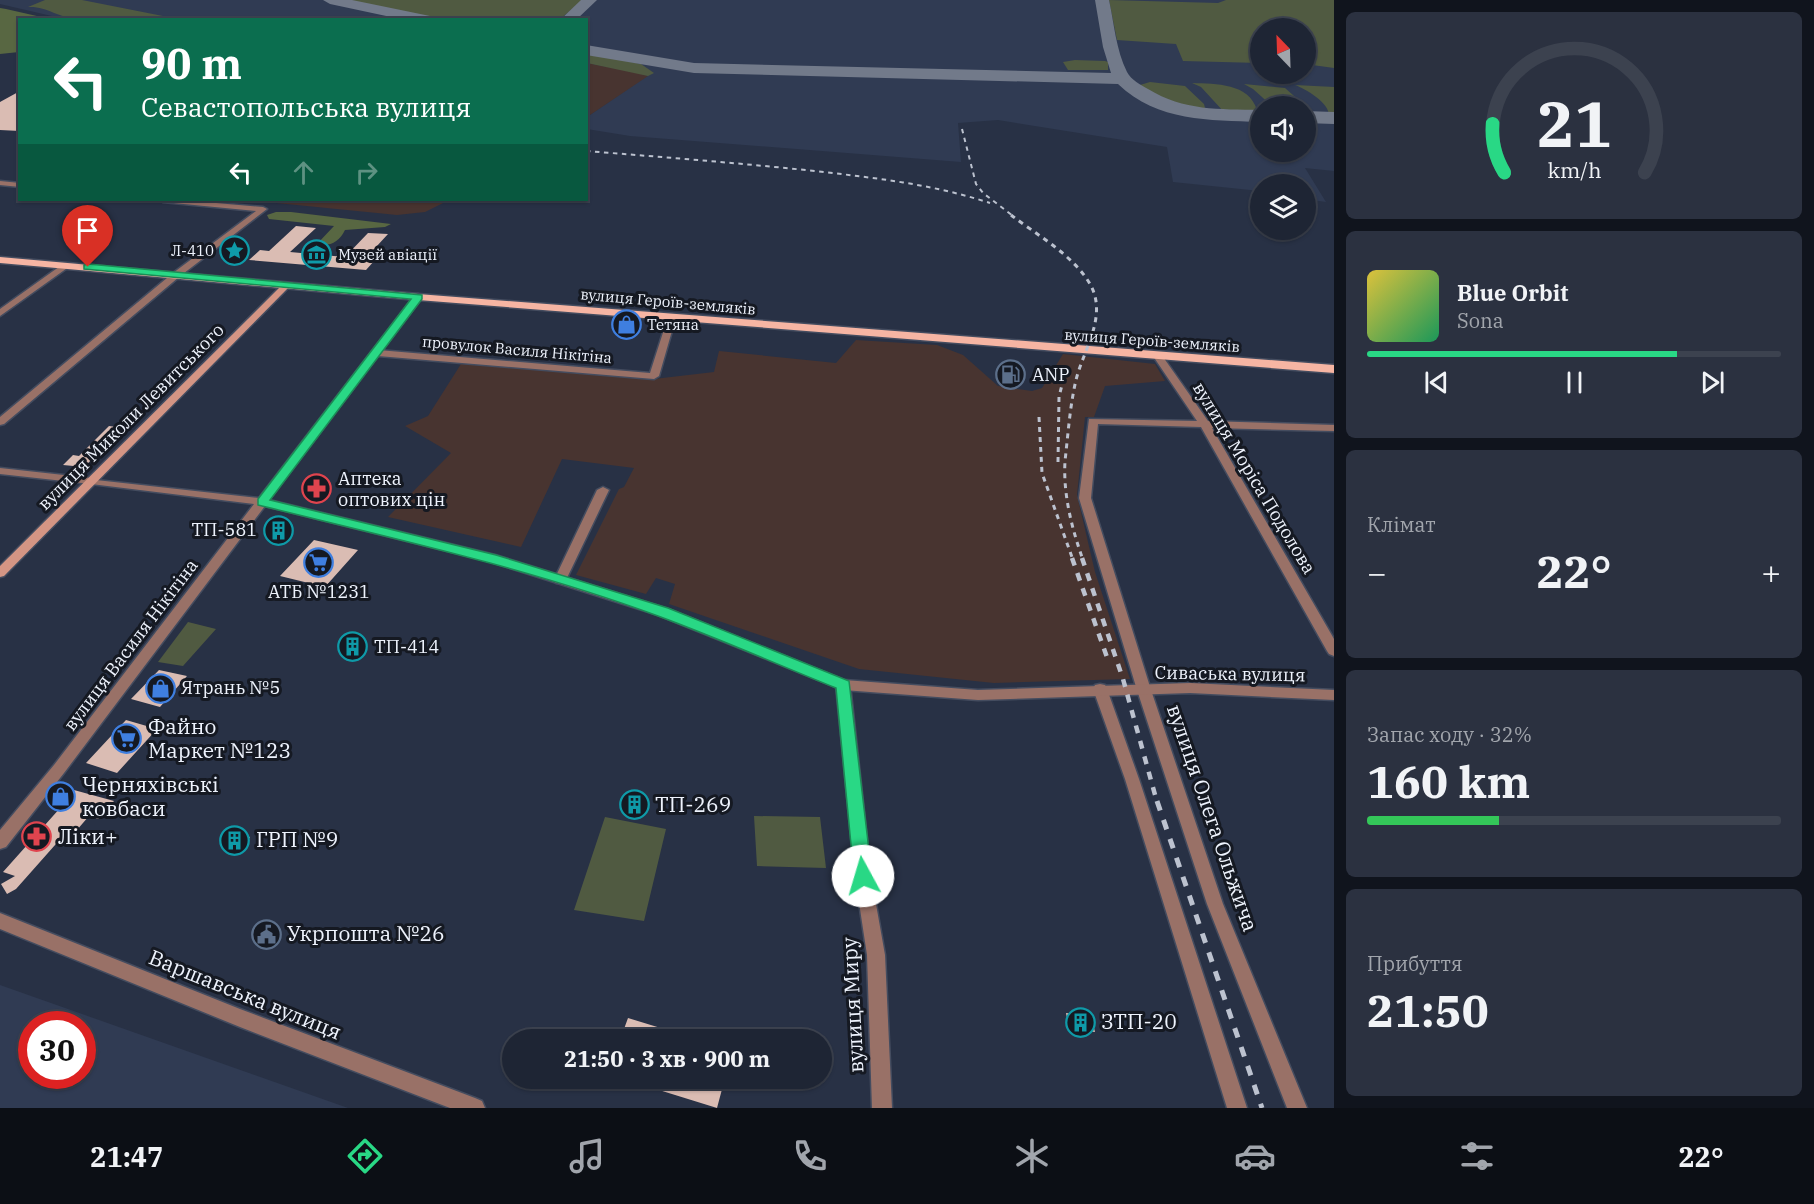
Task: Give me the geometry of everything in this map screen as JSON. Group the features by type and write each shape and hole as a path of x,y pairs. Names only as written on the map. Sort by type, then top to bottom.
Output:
{"main road":[{"name":"вулиця Героїв-земляків","path":"0,260 418,297 1334,369"},
{"name":"вулиця Миколи Левитського","path":"0,573 286,286"}],"street":[{"path":"0,183 18,185"},
{"path":"0,422 176,275 263,209 174,201"},
{"path":"0,313 66,266"},
{"name":"вулиця Василя Нікітіна","path":"0,842 59,769 378,353 418,297"},
{"name":"провулок Василя Нікітіна","path":"378,353 654,376 672,317"},
{"name":"вулиця Моріса Подолова","path":"1158,356 1204,423 1334,651"},
{"name":"вулиця Олега Ольжича","path":"1204,423 1093,421 1085,498 1144,690 1215,904 1297,1108"},
{"path":"1204,423 1334,428"},
{"name":"Сиваська вулиця","path":"0,471 262,502 491,558 663,612 843,685 978,695 1190,687 1334,695"},
{"path":"560,580 603,490"},
{"name":"вулиця Миру","path":"843,685 863,876 876,954 882,1108"},
{"path":"1100,689 1132,779 1237,1108"},
{"name":"Варшавська вулиця","path":"0,921 240,1018 475,1108"}],"shaded area":[{"path":"0,0 1334,0 1334,171 1305,168 1309,174 1250,174 1250,190 1173,182 1167,147 998,120 958,123 961,162 630,136 588,129 588,116 647,76 588,63 588,18 60,18 0,4"},
{"path":"588,63 648,76 588,116"},
{"path":"1316,186 1326,202 1316,201"},
{"path":"257,201 447,201 425,212 397,215"},
{"path":"856,340 937,345 963,355 998,386 1032,391 1042,388 1063,354 1155,364 1165,381 1105,386 1094,417 1085,417 1077,495 1095,572 1130,679 994,683 859,669 669,604 675,584 656,578 646,594 576,575 619,489 624,487 634,468 562,459 521,547 388,517 451,453 405,426 428,416 461,364 654,379 714,372 719,351 836,363"},
{"path":"0,985 74,1011 18,1011 18,1089 96,1089 96,1019 348,1108 0,1108"}],"green space":[{"path":"45,0 82,0 173,18 71,18 41,8 28,7"},
{"path":"341,0 583,0 561,18 431,18"},
{"path":"1109,0 1218,3 1226,0 1334,0 1334,68 1316,66 1316,18 1250,18 1250,63 1183,61 1176,44 1117,40"},
{"path":"0,8 45,18 18,18 18,52 0,54"},
{"path":"588,53 641,64 654,73 648,76 588,63"},
{"path":"1105,61 1108,62 1108,70 1068,70 1063,62"},
{"path":"1150,82 1185,86 1204,104 1205,108 1196,111 1178,110 1161,102 1140,85"},
{"path":"1192,83 1221,85 1239,90 1250,98 1250,110 1224,112 1201,87"},
{"path":"1244,84 1285,88 1294,96 1261,96"},
{"path":"1295,85 1334,87 1334,115 1329,115 1328,110 1316,96"},
{"path":"276,212 391,224 385,227 345,230 334,243 322,245 317,244 334,226 269,219 267,215"},
{"path":"188,622 216,629 183,666 158,662"},
{"path":"754,816 820,817 826,868 757,866"},
{"path":"605,817 666,829 644,921 574,910"}],"building":[{"path":"18,92 18,131 0,130 0,102"},
{"path":"296,226 316,228 290,252 345,257 368,233 388,234 365,259 375,260 366,270 249,260 260,250 269,251"},
{"name":"ANP","path":"1005,364 1016,365 1017,387 1005,385"},
{"path":"109,426 124,428 84,467 63,465 73,455 79,456"},
{"name":"АТБ №1231","path":"314,540 358,550 325,587 280,576"},
{"name":"ТП-414","path":"348,641 365,645 358,654 341,650"},
{"name":"Ятрань №5","path":"159,670 187,676 160,707 131,699"},
{"name":"Файно Маркет №123","path":"126,720 157,729 117,773 86,763"},
{"path":"63,787 114,801 99,819 89,816 70,838 63,836 16,889 7,894 1,884 15,876 3,872 61,807 49,803"},
{"name":"ТП-269","path":"628,795 643,796 641,815 625,813"},
{"name":"ГРП №9","path":"228,831 250,837 242,849 220,843"},
{"name":"ЗТП-20","path":"1066,1013 1091,1016 1095,1032 1069,1029"},
{"path":"628,1018 664,1029 624,1029"},
{"path":"656,1089 722,1089 717,1108"}],"taxiway":[{"path":"330,0 420,18"},
{"path":"569,18 590,0"},
{"path":"1102,0 1116,65 1121,77 1130,85 1172,109 1199,114 1250,116"},
{"path":"588,50 694,68 1123,79"},
{"path":"1316,117 1334,118"}],"railway":[{"path":"962,129 976,184 983,193 1013,216"},
{"path":"588,151 860,176 925,186 990,203"},
{"path":"1011,215 1054,246 1074,264 1090,284 1095,296 1096,320 1076,380 1065,461 1065,486 1069,512 1083,560"},
{"path":"1058,462 1059,397 1067,364"},
{"path":"1039,417 1042,473 1073,560"},
{"path":"1072,558 1109,663"},
{"path":"1082,558 1123,679 1157,802"},
{"path":"1157,801 1262,1108"}],"place":[{"name":"Л-410","path":"235,251"},
{"name":"Музей авіації","path":"317,255"},
{"name":"Тетяна","path":"626,325"},
{"name":"ANP","path":"1011,375"},
{"name":"Аптека оптових цін","path":"317,489"},
{"name":"ТП-581","path":"278,530"},
{"name":"АТБ №1231","path":"319,563"},
{"name":"ТП-414","path":"353,647"},
{"name":"Ятрань №5","path":"160,688"},
{"name":"Файно Маркет №123","path":"127,739"},
{"name":"Черняхівські ковбаси","path":"61,797"},
{"name":"ТП-269","path":"634,805"},
{"name":"Ліки+","path":"37,837"},
{"name":"ГРП №9","path":"235,840"},
{"name":"Укрпошта №26","path":"266,934"},
{"name":"ЗТП-20","path":"1080,1022"}],"route":[{"path":"88,267 418,297 378,353 262,502 491,558 581,586 663,612 843,685 863,876"}]}
